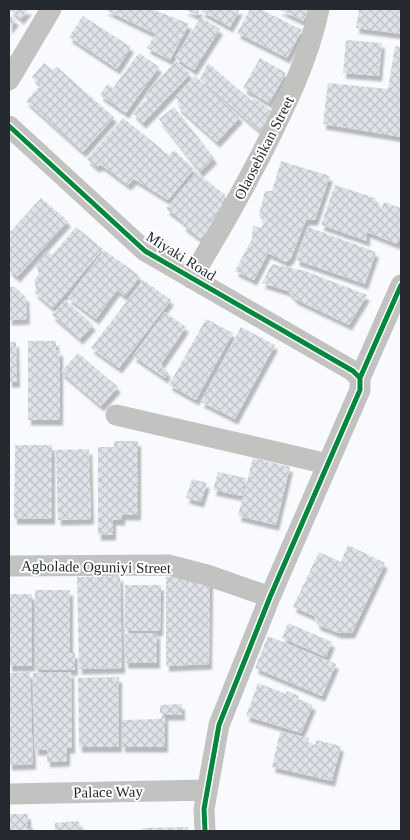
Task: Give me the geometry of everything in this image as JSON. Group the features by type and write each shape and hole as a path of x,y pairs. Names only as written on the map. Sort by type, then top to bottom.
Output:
{"street":[{"path":"9,80 51,9"},
{"name":"Olaosebikan Street","path":"191,278 225,225 294,90 319,9"},
{"name":"Miyaki Road","path":"9,126 145,251 353,371 360,378"},
{"path":"204,831 204,809 219,725 270,597 360,390 360,378 401,285"},
{"path":"116,415 328,464"},
{"name":"Agbolade Oguniyi Street","path":"9,566 168,565 207,574 270,597"},
{"name":"Palace Way","path":"9,794 207,790"}],"building":[{"path":"9,9 29,9 21,19"},
{"path":"104,9 152,9 189,24 170,60 147,48 155,34"},
{"path":"184,9 200,9 197,15"},
{"path":"203,9 240,9 230,27 201,11"},
{"path":"250,9 260,9 302,30 287,58 237,33"},
{"path":"278,9 310,9 303,21"},
{"path":"359,9 401,9 401,34 356,28"},
{"path":"9,15 16,20 9,29"},
{"path":"83,16 131,47 117,69 69,37"},
{"path":"201,17 220,29 194,70 175,58"},
{"path":"346,40 382,43 379,76 343,73"},
{"path":"395,46 401,47 401,137 323,124 328,83 388,89"},
{"path":"139,53 159,67 126,113 100,95 107,84 113,88"},
{"path":"260,58 286,73 269,103 243,88"},
{"path":"176,61 190,74 143,123 133,113 147,99 145,94"},
{"path":"44,63 52,70 57,67 114,117 83,152 26,101 41,85 32,77"},
{"path":"208,63 252,101 255,97 275,115 261,132 200,79"},
{"path":"195,76 240,117 217,142 178,107 180,102 175,97"},
{"path":"174,107 214,158 200,172 159,119"},
{"path":"123,118 169,155 174,150 194,169 168,200 134,179 128,185 101,165 96,167 87,159"},
{"path":"281,161 330,176 315,220 306,220 291,258 286,262 268,253 254,280 235,271 252,239 253,226 261,228 264,223 259,215 265,191 272,191"},
{"path":"196,172 225,195 219,214 201,239 183,226 184,222 166,209"},
{"path":"335,185 375,198 381,210 384,202 401,208 401,234 397,244 367,232 367,241 321,225"},
{"path":"41,198 68,221 17,277 9,270 9,233"},
{"path":"76,227 103,249 53,308 35,293 34,281 39,274 36,264 47,251 52,255"},
{"path":"308,227 376,252 365,284 296,260"},
{"path":"104,250 140,276 125,296 117,290 96,319 68,298"},
{"path":"272,264 305,271 367,295 349,325 295,299 288,291 262,283"},
{"path":"143,280 171,300 119,368 91,348"},
{"path":"9,287 15,287 26,297 27,319 9,320"},
{"path":"65,300 93,325 80,339 52,315"},
{"path":"165,312 186,327 161,364 168,373 165,378 133,356"},
{"path":"206,319 233,333 196,400 169,385"},
{"path":"241,327 275,345 235,419 201,402"},
{"path":"28,341 56,341 56,350 60,351 60,420 28,420"},
{"path":"9,342 16,342 17,382 9,382"},
{"path":"78,353 118,387 101,406 61,372"},
{"path":"114,441 138,441 138,515 122,515 122,520 113,520 113,535 98,535 98,447 114,447"},
{"path":"15,445 52,445 52,519 14,519"},
{"path":"89,449 91,519 58,520 56,450"},
{"path":"253,458 290,467 276,525 238,516"},
{"path":"218,472 246,478 242,496 213,490"},
{"path":"192,479 207,483 201,502 186,498"},
{"path":"348,545 385,563 352,633 339,633 318,625 314,616 293,607 319,552 341,562"},
{"path":"120,576 122,668 79,669 77,577"},
{"path":"166,577 210,578 209,664 166,666"},
{"path":"125,585 161,585 160,631 125,631"},
{"path":"35,590 70,590 70,653 75,653 75,670 35,670"},
{"path":"9,594 32,594 32,666 9,666"},
{"path":"288,623 332,642 326,657 282,638"},
{"path":"157,633 157,663 125,663 125,634"},
{"path":"268,636 336,664 322,696 255,668"},
{"path":"30,672 33,764 9,765 9,673"},
{"path":"71,672 72,748 67,748 67,761 47,762 47,750 35,750 33,673"},
{"path":"119,677 119,747 79,747 78,678"},
{"path":"258,683 286,694 287,691 299,696 298,699 313,705 301,733 246,716"},
{"path":"182,704 182,715 165,715 165,747 122,747 122,720 161,719 163,714 160,713 160,705"},
{"path":"280,732 309,738 308,743 315,745 316,740 341,746 332,781 272,767"},
{"path":"10,814 28,814 28,828 34,828 34,831 10,831"},
{"path":"78,821 84,831 55,831 55,823"},
{"path":"188,827 188,831 142,831 142,828"}],"cycle path":[{"path":"9,126 145,251 353,371 360,378"},
{"path":"205,831 204,809 219,725 270,597 360,390 360,378 401,285"}]}
